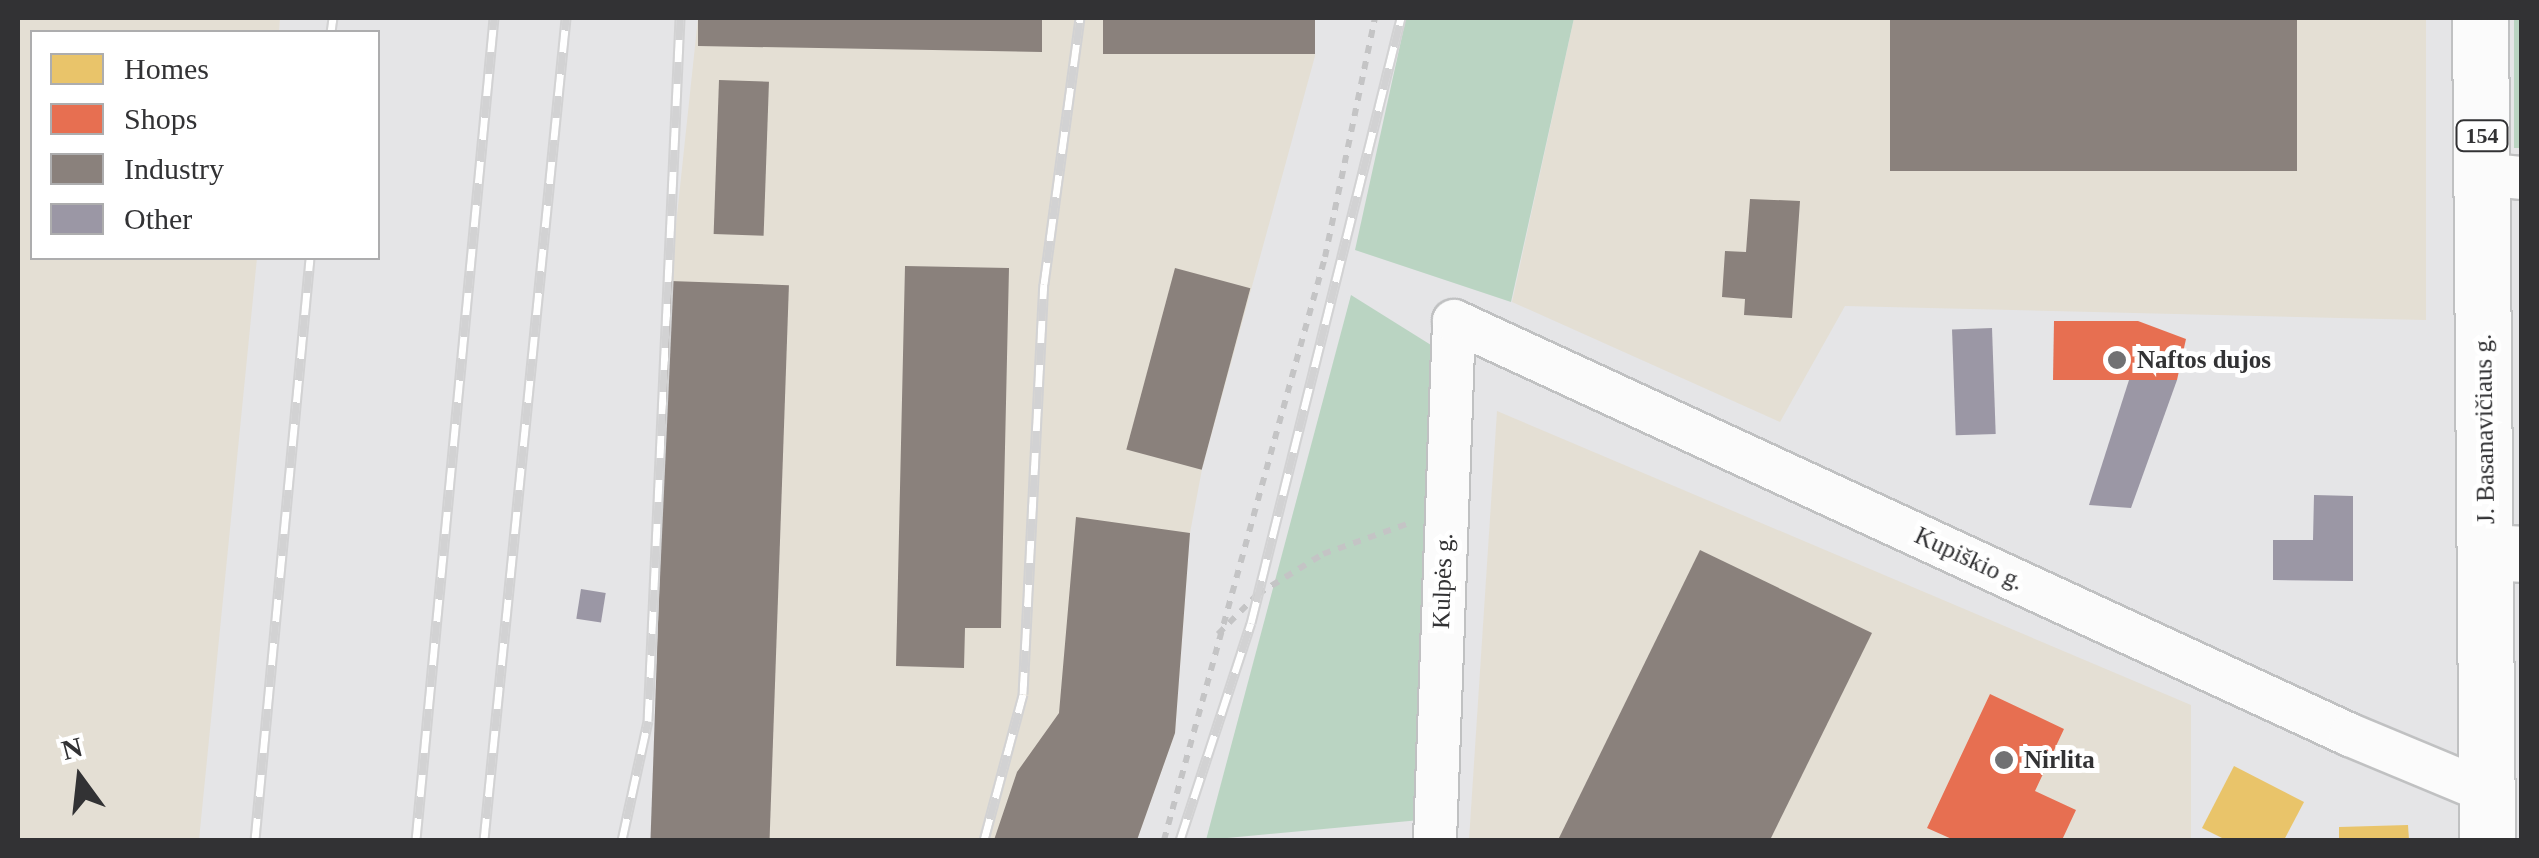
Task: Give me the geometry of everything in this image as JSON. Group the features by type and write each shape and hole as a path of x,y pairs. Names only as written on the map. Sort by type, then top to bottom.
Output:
{"main road":[{"name":"J. Basanavičiaus g.","path":"2480,18 2502,176 2504,553 2487,816"}],"street":[{"name":"Kulpės g.","path":"1435,840 1454,322"},
{"name":"Kupiškio g.","path":"1454,322 2350,735 2487,816"}],"path":[{"path":"1164,840 1217,634 1325,256 1375,18"},
{"path":"1217,634 1258,594 1323,554 1446,510"}],"shaded area":[{"path":"18,18 280,18 279,30 30,30 30,260 257,260 199,840 18,840"},
{"path":"698,18 1315,18 1315,56 1202,469 1190,533 1175,733 1137,840 653,840 670,281"},
{"path":"1574,18 2426,18 2426,320 1845,306 1780,422 1512,302"},
{"path":"1497,411 2191,705 2191,840 1469,840"}],"green space":[{"path":"1406,18 1574,18 1511,302 1355,250"},
{"path":"2514,18 2521,18 2521,148 2514,148"},
{"path":"1351,295 1439,350 1420,820 1206,840"}],"building: Homes":[{"path":"2234,766 2304,802 2284,840 2226,840 2202,828"},
{"path":"2408,825 2409,840 2339,840 2339,827"}],"building: Shops":[{"name":"Naftos dujos","path":"2054,321 2138,321 2186,339 2177,380 2053,380"},
{"name":"Nirlita","path":"1990,694 2064,729 2035,791 2076,810 2062,840 1954,840 1927,828"}],"building: Industry":[{"path":"698,18 1042,18 1042,52 698,46"},
{"path":"1103,18 1315,18 1315,54 1103,54"},
{"path":"1890,18 2297,18 2297,171 1890,171"},
{"path":"719,80 769,82 764,236 714,234"},
{"path":"1750,199 1800,201 1792,318 1744,315 1745,299 1722,297 1725,251 1746,252"},
{"path":"905,266 1009,268 1001,628 965,628 964,668 896,666"},
{"path":"1175,268 1250,288 1202,470 1126,450"},
{"path":"670,281 789,285 770,840 650,840"},
{"path":"1076,517 1190,533 1175,733 1137,840 994,840 1017,772 1059,713"},
{"path":"1700,550 1872,633 1770,840 1558,840"}],"building: Other":[{"path":"1992,328 1996,434 1956,435 1952,329"},
{"path":"2129,380 2177,380 2131,508 2089,505"},
{"path":"2314,495 2353,496 2353,581 2273,580 2273,540 2313,540"},
{"path":"581,589 606,593 601,623 576,619"}],"railway":[{"path":"331,30 333,18"},
{"path":"416,840 494,18"},
{"path":"484,840 566,18"},
{"path":"622,840 648,721 680,18"},
{"path":"984,840 1023,694 1044,284 1080,18"},
{"path":"1180,840 1251,623 1401,18"},
{"path":"255,840 310,260"}],"place":[{"name":"Naftos dujos","path":"2117,360"},
{"name":"Nirlita","path":"2004,760"}]}
